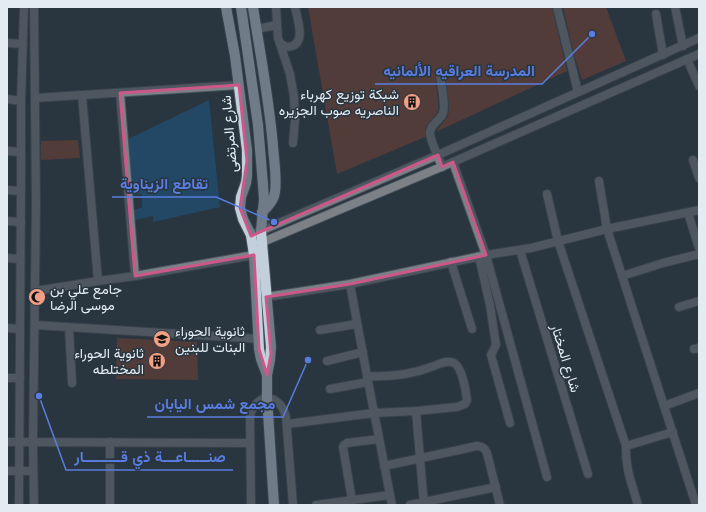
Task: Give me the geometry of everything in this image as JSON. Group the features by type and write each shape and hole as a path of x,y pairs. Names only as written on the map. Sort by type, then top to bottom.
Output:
{"main road":[{"name":"شارع المرتضى","path":"226,7 235,56 248,166 247,179 241,197 240,208 243,219 256,248 266,297 271,354 267,375 267,397 274,505"},
{"name":"شارع المرتضى","path":"241,7 258,125 264,198 261,231 256,248 259,339 261,359 267,375"},
{"path":"253,7 272,130 275,185 274,197 271,203 262,212"},
{"path":"253,87 265,84"}],"street":[{"path":"20,505 21,101 24,7"},
{"path":"34,7 34,505"},
{"path":"276,7 278,36 290,74 294,97 295,120 293,142"},
{"path":"280,43 288,47 295,45 299,41 300,34 295,7"},
{"path":"557,7 578,92"},
{"path":"674,7 683,46"},
{"path":"656,14 663,55"},
{"path":"256,29 278,25"},
{"path":"251,235 438,155 699,38"},
{"path":"7,43 23,44"},
{"path":"35,291 135,276 256,248 699,54"},
{"path":"687,59 699,86"},
{"path":"440,75 444,104 443,111 441,117 433,126 430,134 442,167"},
{"path":"35,98 239,85"},
{"path":"120,93 135,276"},
{"path":"82,95 98,281"},
{"path":"7,99 21,101"},
{"path":"7,151 21,152"},
{"path":"693,160 699,178"},
{"path":"453,162 483,256 547,477"},
{"path":"21,180 35,181"},
{"path":"598,181 608,229 622,276 696,505"},
{"path":"7,190 21,191"},
{"path":"547,194 558,241 626,446 627,468 638,505"},
{"path":"266,297 350,284 451,262 520,250 608,229 699,210"},
{"path":"688,213 699,248"},
{"path":"7,221 21,222"},
{"name":"شارع المختار","path":"520,250 588,474"},
{"path":"622,276 699,254"},
{"path":"483,256 496,345 491,355 510,423"},
{"path":"7,258 20,259"},
{"path":"451,262 472,329"},
{"path":"350,284 392,505"},
{"path":"679,307 699,301"},
{"path":"320,330 357,324"},
{"path":"35,325 259,339"},
{"path":"7,328 20,329"},
{"path":"69,328 72,383"},
{"path":"327,361 363,352"},
{"path":"287,424 374,413 457,407 465,404 467,398 460,369 456,364 450,361 426,369 405,374 368,379 330,390"},
{"path":"7,378 20,378"},
{"path":"664,406 699,393"},
{"path":"251,505 249,420 251,411 256,404 263,398 267,397 275,400 281,405 285,412 293,505"},
{"path":"416,411 424,504"},
{"path":"626,446 673,432"},
{"path":"352,500 343,447 347,443 379,439"},
{"path":"7,442 250,443"},
{"path":"110,442 110,505"},
{"path":"384,466 477,446 482,447 487,453 500,505"},
{"path":"7,471 33,471"},
{"path":"410,505 424,504 496,487"},
{"path":"316,505 390,495"}],"highlighted area":[{"path":"239,85 247,161 240,208 251,236 438,155 442,167 453,162 486,255 350,284 266,297 271,354 267,375 259,349 254,255 135,276 120,93"}],"shaded area":[{"path":"209,100 220,207 153,222 153,216 135,220 134,210 142,207 142,194 133,195 128,139"}],"building":[{"name":"شبكة توزيع كهرباء الناصريه صوب الجزيره","path":"308,7 552,7 567,71 436,132 448,116 449,105 444,71 437,70 435,76 438,109 437,113 426,126 425,137 337,174"},
{"path":"563,7 606,7 626,61 582,80 574,55"},
{"path":"78,140 80,158 41,160 41,141"},
{"name":"ثانوية الحوراء المختلطه","path":"117,338 197,342 198,380 116,379"}],"place":[{"name":"المدرسة العراقيه الألمانيه","path":"592,34"},
{"name":"شبكة توزيع كهرباء الناصريه صوب الجزيره","path":"412,102"},
{"name":"تقاطع الزيناوية","path":"274,222"},
{"name":"جامع علي بن موسى الرضا","path":"37,297"},
{"name":"ثانوية الحوراء البنات للبنين","path":"162,339"},
{"name":"مجمع شمس اليابان","path":"308,360"},
{"name":"ثانوية الحوراء المختلطه","path":"157,361"},
{"name":"صنـــــاعـــة ذي قـــــــــار","path":"39,396"}]}
